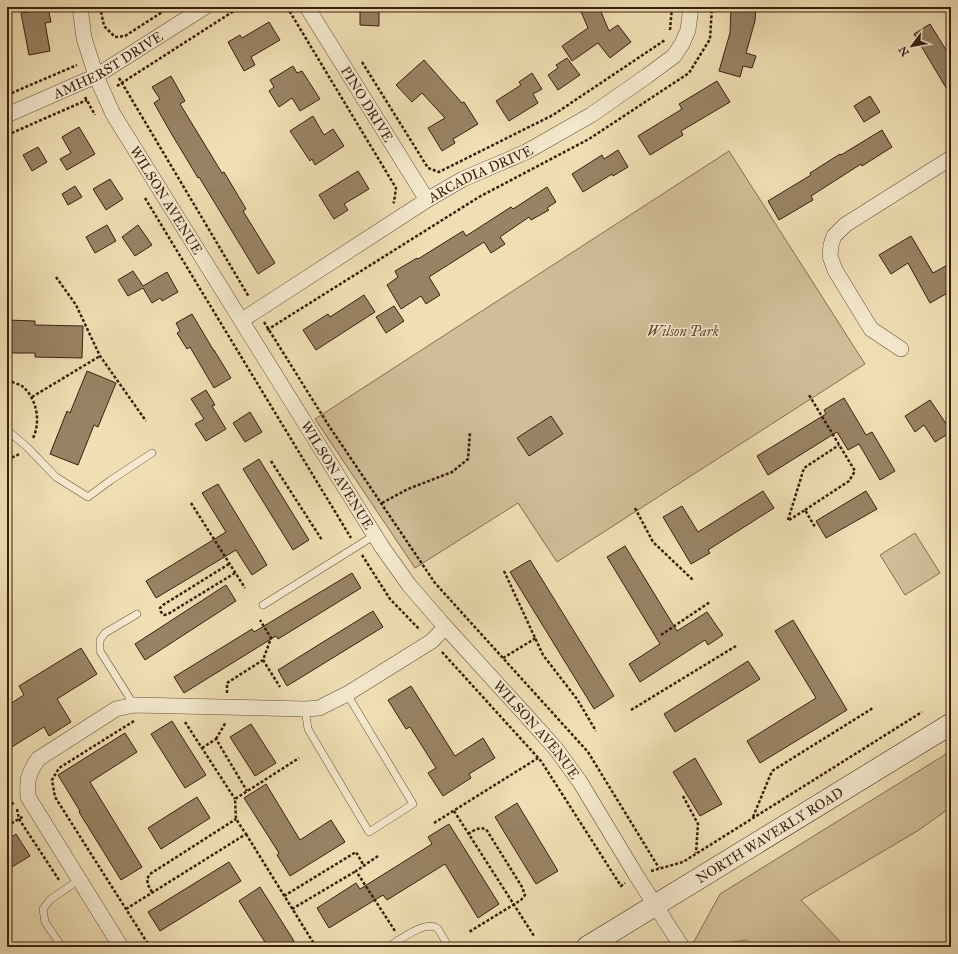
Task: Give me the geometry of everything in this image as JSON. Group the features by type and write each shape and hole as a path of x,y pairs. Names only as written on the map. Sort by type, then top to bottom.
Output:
{"main road":[{"name":"NORTH WAVERLY ROAD","path":"587,947 951,724"}],"street":[{"name":"WILSON AVENUE","path":"80,7 84,38 96,76 113,114 375,535 409,585 445,627 556,749 580,782 636,875 682,947"},
{"name":"AMHERST DRIVE","path":"7,115 96,76 205,7"},
{"name":"PINO DRIVE","path":"307,7 427,200"},
{"name":"ARCADIA DRIVE","path":"242,320 463,178 526,152 546,141 591,115 647,76 674,56 682,44 688,30 691,7"},
{"path":"901,349 871,329 835,270 830,256 831,245 834,236 845,225 951,158"},
{"path":"121,947 28,797 27,783 31,770 38,759 116,709 134,705 305,709 319,708 348,694 432,641 445,627"}],"lane":[{"path":"7,430 27,447 56,477 88,497 152,453"},
{"path":"263,605 375,535"},
{"path":"134,705 100,652 100,640 105,633 137,614"},
{"path":"305,709 308,729 369,832 413,804 348,694"},
{"path":"62,947 45,922 43,909 51,899 79,880"},
{"path":"388,947 422,927 431,926 437,928 449,947"}],"path":[{"path":"100,7 104,26 115,37 125,36 170,7"},
{"path":"286,7 396,188 394,202 390,206"},
{"path":"670,34 672,7"},
{"path":"253,338 269,330 479,196 589,139 689,73 710,39 712,7"},
{"path":"362,62 428,168 439,172 553,115 665,40"},
{"path":"7,95 79,64"},
{"path":"112,65 269,330 329,426 435,583 588,752 659,868"},
{"path":"56,277 76,305 100,356 146,421"},
{"path":"32,397 100,356"},
{"path":"7,380 21,386 32,397 37,415 35,433 27,447 16,456 7,459"},
{"path":"809,395 855,471 849,481 788,520 804,468 839,445"},
{"path":"382,504 408,489 452,472 468,458 470,432"},
{"path":"271,461 322,540"},
{"path":"191,503 245,588"},
{"path":"635,508 653,542 693,580"},
{"path":"805,510 815,527"},
{"path":"229,564 162,605 160,608 161,612 164,615 168,614 235,573"},
{"path":"504,571 536,638 542,655 577,699 596,731"},
{"path":"661,635 710,602"},
{"path":"227,684 263,660 271,638 260,620"},
{"path":"503,658 536,638"},
{"path":"631,710 736,646"},
{"path":"263,660 280,687"},
{"path":"753,817 772,771 873,708"},
{"path":"636,875 682,862 922,712"},
{"path":"183,718 235,799 236,819 316,947"},
{"path":"136,720 59,768 52,780 55,797 150,947"},
{"path":"202,748 216,739 247,791"},
{"path":"235,799 299,758"},
{"path":"434,823 538,758"},
{"path":"683,796 698,824 696,853"},
{"path":"7,807 16,801 19,819 65,890"},
{"path":"454,811 534,936"},
{"path":"152,892 148,885 147,879 150,874 236,819"},
{"path":"468,834 475,829 486,829 522,887 525,895 514,905 469,932"},
{"path":"126,909 246,834"},
{"path":"284,896 356,852 364,866"},
{"path":"292,909 356,871 378,856"},
{"path":"356,871 400,940"}],"green space":[{"name":"Wilson Park","path":"729,151 865,364 557,562 518,503 415,568 315,419"},
{"path":"915,533 940,573 905,595 880,555"},
{"path":"951,751 951,807 919,830 801,900 845,947 751,947 746,940 704,947 691,947 720,894"}],"building":[{"path":"360,7 379,7 379,26 360,25"},
{"path":"579,7 599,7 609,31 618,25 631,42 610,58 598,43 572,61 562,46 588,28"},
{"path":"731,7 756,7 755,21 746,53 756,56 752,68 743,66 740,77 719,71 730,33"},
{"path":"48,8 51,22 45,23 50,51 29,55 21,13"},
{"path":"269,22 280,40 251,57 255,65 244,71 228,42 240,35 242,38"},
{"path":"930,24 951,58 951,96 914,34"},
{"path":"567,58 580,75 558,90 548,75 558,68 556,65"},
{"path":"424,60 462,103 464,102 478,124 453,139 455,143 442,151 428,128 445,118 422,93 412,102 396,85"},
{"path":"293,66 297,73 302,71 320,99 300,111 292,98 279,107 269,91 274,87 270,80"},
{"path":"532,73 542,89 533,94 538,103 509,121 496,101 521,85 519,82"},
{"path":"171,76 185,101 180,104 222,173 224,172 246,209 243,211 275,263 258,274 199,177 198,178 154,103 160,99 152,87"},
{"path":"717,81 730,102 681,131 683,135 650,155 638,136 682,109 679,104"},
{"path":"870,96 880,112 864,122 854,106"},
{"path":"313,116 324,135 333,129 344,146 315,165 312,159 310,161 290,131"},
{"path":"79,127 95,154 67,170 60,159 71,153 62,137"},
{"path":"882,130 892,147 862,166 861,164 811,196 813,200 779,220 768,201 811,175 810,173 840,154 841,155"},
{"path":"38,147 47,162 32,171 23,155"},
{"path":"618,150 628,167 613,176 612,174 583,192 572,174 602,155 604,159"},
{"path":"358,171 369,189 344,204 348,210 334,219 319,195"},
{"path":"110,179 123,199 106,210 93,189"},
{"path":"75,186 82,197 68,205 62,194"},
{"path":"547,187 556,202 547,208 549,210 531,220 529,217 500,237 505,244 491,253 484,242 429,277 440,295 426,304 421,296 401,309 387,285 398,277 395,271 417,258 418,259 463,231 466,236 511,207 513,209"},
{"path":"107,225 116,241 95,253 86,237"},
{"path":"138,225 152,245 135,256 122,237"},
{"path":"911,236 933,273 951,263 951,291 930,303 908,263 891,274 879,255"},
{"path":"133,271 143,286 167,272 178,292 162,301 160,298 152,303 143,288 128,296 118,280"},
{"path":"364,295 375,312 316,350 303,330 328,314 330,317"},
{"path":"394,306 404,321 386,333 376,317"},
{"path":"192,314 231,378 214,388 190,347 187,349 177,333 180,331 176,323"},
{"path":"7,320 35,321 35,325 83,326 82,358 35,357 35,353 7,353"},
{"path":"87,371 116,383 98,427 94,425 78,465 50,454 67,411 70,413"},
{"path":"206,390 215,405 212,406 226,429 206,441 195,424 204,419 191,399"},
{"path":"844,398 866,435 872,432 895,471 880,480 859,444 848,450 837,432 768,475 757,456 826,414 824,410"},
{"path":"930,400 951,431 935,442 924,425 915,432 905,416"},
{"path":"250,412 262,432 245,442 233,423"},
{"path":"551,416 563,434 529,456 517,438"},
{"path":"259,459 309,540 293,550 243,469"},
{"path":"218,484 267,565 252,575 236,550 156,598 146,581 226,532 202,493"},
{"path":"763,491 774,508 708,550 710,553 691,564 663,517 682,506 698,532"},
{"path":"866,491 877,509 826,538 816,521"},
{"path":"625,546 677,631 707,612 723,635 708,645 705,640 640,682 629,664 660,644 607,557"},
{"path":"530,560 614,696 594,709 510,572"},
{"path":"352,573 361,588 278,639 276,636 184,693 174,677 252,629 254,632"},
{"path":"226,585 236,601 145,660 135,644"},
{"path":"373,611 383,627 287,686 278,670"},
{"path":"793,620 847,710 760,763 747,741 816,698 775,631"},
{"path":"81,648 97,674 57,699 71,722 49,736 44,727 7,750 7,706 24,695 19,686"},
{"path":"748,661 760,679 675,732 664,714"},
{"path":"411,686 455,756 483,738 495,758 469,774 471,778 443,796 428,773 436,768 410,727 406,729 388,700"},
{"path":"172,721 206,775 185,788 151,734"},
{"path":"251,724 276,763 255,776 230,737"},
{"path":"125,733 137,752 90,782 142,867 121,880 58,775"},
{"path":"695,758 722,804 700,816 673,772"},
{"path":"266,784 300,840 331,820 345,842 290,876 277,855 279,853 244,798"},
{"path":"197,797 210,818 161,849 148,828"},
{"path":"517,803 558,871 536,884 495,817"},
{"path":"449,824 499,904 478,918 445,864 387,900 383,895 329,928 317,908 356,883 360,889 432,844 428,837"},
{"path":"16,834 30,856 7,870 7,840"},
{"path":"229,862 241,881 160,931 148,912"},
{"path":"260,887 294,941 285,947 268,947 239,901"}]}
